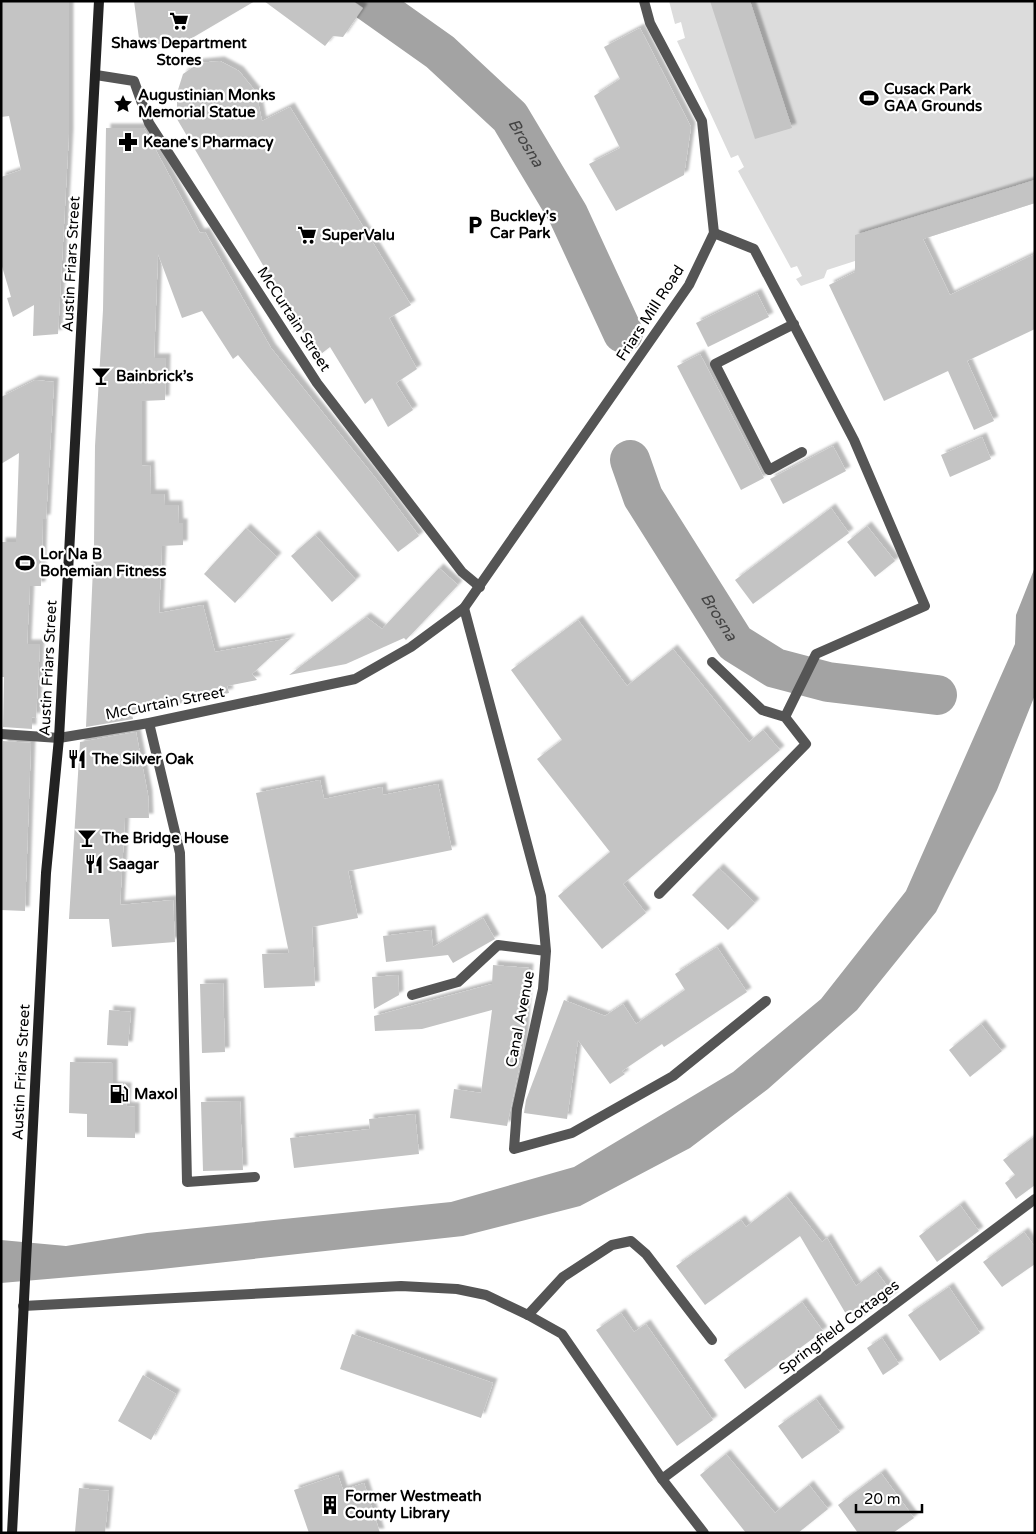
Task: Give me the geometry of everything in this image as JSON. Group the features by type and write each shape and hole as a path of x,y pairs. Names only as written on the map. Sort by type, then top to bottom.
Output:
{"main road":[{"name":"Austin Friars Street","path":"12,1533 46,873 60,738 99,1"}],"street":[{"path":"644,1 650,23 702,121 714,233 754,249 854,440 925,606 816,654 785,717"},
{"name":"McCurtain Street","path":"96,75 134,81 149,123 317,383 462,572 480,586"},
{"name":"Friars Mill Road","path":"464,608 689,285 714,233"},
{"path":"794,324 715,364 769,470 802,452"},
{"name":"McCurtain Street","path":"1,734 60,738 148,722 355,678 411,647 464,608"},
{"name":"Canal Avenue","path":"464,608 541,896 546,951 543,989 517,1109 514,1149 572,1133 673,1076 766,1001"},
{"path":"659,894 806,744 785,717 762,710 712,662"},
{"path":"148,722 180,853 187,1182 255,1177"},
{"path":"412,995 458,982 498,945 546,951"},
{"name":"Springfield Cottages","path":"662,1479 1035,1199"},
{"path":"528,1315 562,1277 612,1246 630,1240 646,1254 712,1340"},
{"path":"23,1306 401,1286 457,1289 486,1295 562,1334 662,1479 704,1533"}],"shaded area":[{"name":"Cusack Park GAA Grounds","path":"669,1 1035,1 1035,203 827,270 824,278 801,286 796,279 802,276 797,266 791,268 738,171 744,167 738,155 731,158 677,41 685,38 681,22 675,24"},
{"path":"1035,567 1035,695 997,790 936,912 857,1010 768,1089 690,1148 580,1206 463,1236 152,1270 1,1283 1,1240 66,1246 147,1233 451,1202 574,1167 733,1072 821,999 906,891 1015,644 1016,615"}],"building":[{"path":"1,1 69,1 69,133 58,334 33,336 34,305 13,317 7,298 11,297 1,263 1,177 21,170 9,116 1,117"},
{"name":"Shaws Department Stores","path":"134,1 255,1 187,41 140,46"},
{"name":"Shaws Department Stores","path":"264,1 353,1 363,8 343,37 333,36 325,46"},
{"path":"710,1 750,1 792,128 755,139"},
{"path":"640,28 691,127 684,175 616,211 589,164 620,148 594,96 620,79 604,47"},
{"name":"SuperValu","path":"220,61 239,71 256,92 262,121 290,107 411,305 389,318 417,369 396,383 413,410 388,427 372,398 365,404 330,347 317,357 177,119 177,93 183,74 199,63"},
{"path":"106,128 144,128 200,233 205,232 271,348 377,480 419,536 398,552 238,355 233,359 202,311 182,318 158,254 154,358 166,358 165,400 142,401 142,466 150,465 151,494 164,494 165,505 178,505 179,523 183,523 183,545 162,546 159,613 203,605 215,652 291,638 252,674 257,680 227,686 229,693 132,714 133,719 86,727 94,545 95,446 103,310"},
{"path":"1035,180 1035,203 923,239 950,295 1035,254 1035,329 967,361 994,421 974,430 948,371 884,401 829,285 855,272 855,235"},
{"path":"757,293 769,317 708,347 696,323"},
{"path":"700,354 764,478 741,490 677,366"},
{"path":"35,380 54,382 46,519 43,519 41,586 30,586 27,644 40,644 36,718 32,717 32,729 3,727 4,677 1,677 1,542 16,542 19,453 1,464 1,397"},
{"path":"982,437 991,459 950,477 941,455"},
{"path":"833,446 846,471 783,504 770,479"},
{"path":"831,508 849,533 753,604 735,580"},
{"path":"867,526 895,561 875,577 847,542"},
{"path":"246,528 277,557 235,603 204,574"},
{"path":"315,535 356,580 332,602 291,556"},
{"path":"439,568 458,585 406,640 404,638 346,664 289,675 366,617 382,629"},
{"path":"578,620 627,686 673,649 749,742 763,730 780,750 623,884 646,913 602,949 558,896 610,852 537,759 562,740 511,670"},
{"path":"136,732 148,795 149,818 125,818 120,905 173,900 175,942 112,947 109,919 69,919 80,742"},
{"path":"3,741 31,743 25,911 1,910"},
{"path":"320,780 324,799 382,787 383,795 438,784 452,850 348,871 358,918 312,927 315,986 264,988 262,954 289,953 256,793"},
{"path":"719,868 755,903 728,930 692,895"},
{"path":"483,918 495,939 453,963 448,955 386,962 383,936 431,930 433,947"},
{"path":"717,947 747,992 664,1047 662,1044 622,1071 625,1074 610,1084 578,1040 567,1119 524,1113 526,1100 564,1000 605,1016 623,1004 636,1024 685,990 675,974"},
{"path":"493,965 529,968 523,1049 507,1126 450,1118 454,1089 481,1093 492,1010 422,1029 375,1031 374,1016 492,984"},
{"path":"398,975 399,995 374,1009 372,977"},
{"path":"223,983 225,1052 202,1053 200,984"},
{"path":"109,1010 131,1012 128,1046 107,1045"},
{"path":"981,1024 1002,1051 970,1077 949,1050"},
{"path":"70,1062 113,1063 113,1086 127,1087 126,1106 135,1107 135,1138 87,1137 87,1114 69,1113"},
{"path":"240,1101 243,1170 203,1171 201,1102"},
{"path":"415,1114 419,1154 294,1168 290,1138 370,1129 369,1119"},
{"path":"1035,1136 1035,1185 1016,1199 1005,1183 1015,1175 1003,1160"},
{"path":"786,1196 822,1242 827,1238 856,1286 876,1271 894,1295 857,1321 849,1311 846,1314 800,1236 705,1305 676,1266 741,1220 746,1227"},
{"path":"960,1205 979,1231 937,1262 919,1236"},
{"path":"1024,1232 1035,1247 1035,1264 1002,1287 983,1262"},
{"path":"949,1287 980,1333 940,1361 908,1315"},
{"path":"802,1302 823,1331 745,1389 724,1360"},
{"path":"621,1313 634,1332 646,1324 713,1420 677,1446 596,1330"},
{"path":"352,1334 493,1383 481,1418 340,1369"},
{"path":"882,1338 899,1364 883,1375 867,1348"},
{"path":"143,1375 176,1394 151,1440 118,1421"},
{"path":"816,1399 840,1432 802,1459 778,1426"},
{"path":"726,1454 775,1513 809,1485 828,1509 798,1533 746,1533 700,1475"},
{"path":"881,1473 914,1518 893,1533 858,1533 838,1505"},
{"name":"Former Westmeath County Library","path":"338,1475 343,1490 364,1483 380,1533 309,1533 294,1490"},
{"path":"79,1488 109,1491 105,1533 75,1532"}],"waterway":[{"name":"Brosna","path":"368,1 440,52 510,117 568,214 623,333"},
{"name":"Brosna","path":"630,460 643,497 735,643 775,668 828,682 937,695"}],"place":[{"name":"Shaws Department Stores","path":"179,21"},
{"name":"Cusack Park GAA Grounds","path":"869,98"},
{"name":"Augustinian Monks Memorial Statue","path":"123,104"},
{"name":"Keane's Pharmacy","path":"128,142"},
{"name":"Buckley's Car Park","path":"475,225"},
{"name":"SuperValu","path":"307,235"},
{"name":"Bainbrick’s","path":"101,376"},
{"name":"Lor Na B Bohemian Fitness","path":"25,563"},
{"name":"The Silver Oak","path":"77,759"},
{"name":"The Bridge House","path":"87,838"},
{"name":"Saagar","path":"94,864"},
{"name":"Maxol","path":"119,1094"},
{"name":"Former Westmeath County Library","path":"330,1505"}]}
